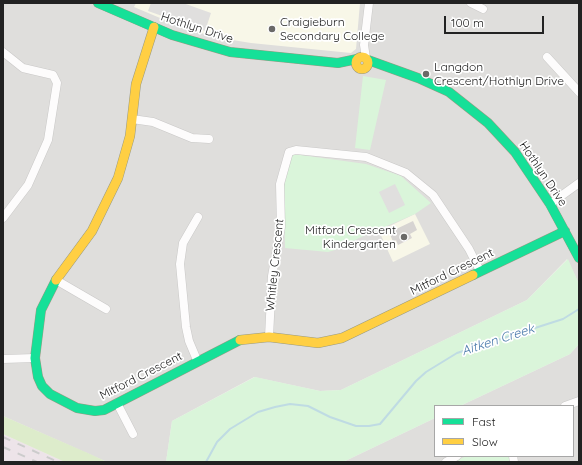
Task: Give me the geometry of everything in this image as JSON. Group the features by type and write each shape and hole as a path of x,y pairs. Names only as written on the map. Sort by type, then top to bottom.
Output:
{"street":[{"name":"Hothlyn Drive","path":"98,3 190,41 230,52 342,63 362,62 418,78 449,92 488,123 515,152 550,204 579,258"},
{"path":"362,62 369,3"},
{"path":"471,3 484,9"},
{"name":"Mitford Crescent","path":"154,27 136,84 126,155 118,178 92,231 56,280 47,294 41,310 34,358 38,378 42,386 50,394 85,410 104,410 232,342 244,339 269,337 318,343 342,338 565,231"},
{"path":"3,52 23,68 53,75 57,83 46,146 28,185 3,218"},
{"path":"547,57 579,92"},
{"path":"132,119 153,122 192,138 209,139"},
{"name":"Whitley Crescent","path":"269,337 272,276 282,227 280,184 289,152 296,150 366,157 406,174 433,195 472,253 480,271"},
{"path":"550,204 579,183"},
{"path":"197,360 188,341 180,264 183,243 198,217"},
{"path":"56,280 106,309"},
{"path":"3,359 34,358"},
{"path":"568,405 579,401"},
{"path":"117,403 133,434"},
{"path":"446,462 455,457"}],"shaded area":[{"path":"3,3 579,3 579,284 567,259 527,300 341,390 320,391 254,377 172,421 166,462 107,462 3,416"},
{"name":"Craigieburn Secondary College","path":"136,3 360,3 356,49 351,53 251,43 214,37 179,26 134,7"},
{"path":"151,3 183,3 211,13 205,31 148,11"},
{"path":"395,184 405,205 389,213 379,192"},
{"name":"Mitford Crescent Kindergarten","path":"415,214 430,244 393,262 379,231"},
{"path":"579,344 579,462 343,462 434,418 434,457 574,457 574,405 462,405 570,354"},
{"path":"3,434 65,462 3,462"}],"green space":[{"path":"363,76 386,80 370,150 355,148"},
{"path":"293,154 366,164 401,176 431,203 415,214 335,250 328,252 285,248 284,188 286,172"},
{"path":"568,259 579,284 579,344 570,354 462,405 434,405 434,418 343,462 166,462 172,421 255,377 320,391 341,390 527,300"},
{"path":"3,416 107,462 65,462 3,434"},
{"path":"464,457 510,457 511,462 454,462"}],"building":[{"path":"413,221 417,230 410,234 412,238 398,245 396,240 393,242 390,234 393,233 392,231"}],"waterway":[{"name":"Aitken Creek","path":"206,462 217,442 230,429 258,412 275,407 290,404 308,406 330,417 356,426 380,424 416,381 426,372 457,353 563,319 579,309"}],"railway":[{"path":"3,437 58,462"},
{"path":"3,447 37,462"}],"traffic: fast":[{"path":"98,3 172,35 230,52 338,63 357,59"},
{"path":"368,60 418,78 449,92 488,123 515,152 550,204 579,258"},
{"path":"473,275 565,231"},
{"path":"56,280 41,310 35,358 38,377 42,386 50,394 77,408 95,411 104,410 240,340"}],"traffic: slow":[{"path":"56,280 92,231 118,178 130,136 136,84 154,27"},
{"path":"364,57 367,58 368,63 367,68 360,69 357,68 356,61 357,58 364,57"},
{"path":"240,340 269,337 318,343 342,338 473,275"}],"place":[{"name":"Craigieburn Secondary College","path":"272,29"},
{"name":"Langdon Crescent/Hothlyn Drive","path":"426,74"},
{"name":"Mitford Crescent Kindergarten","path":"404,237"}]}
